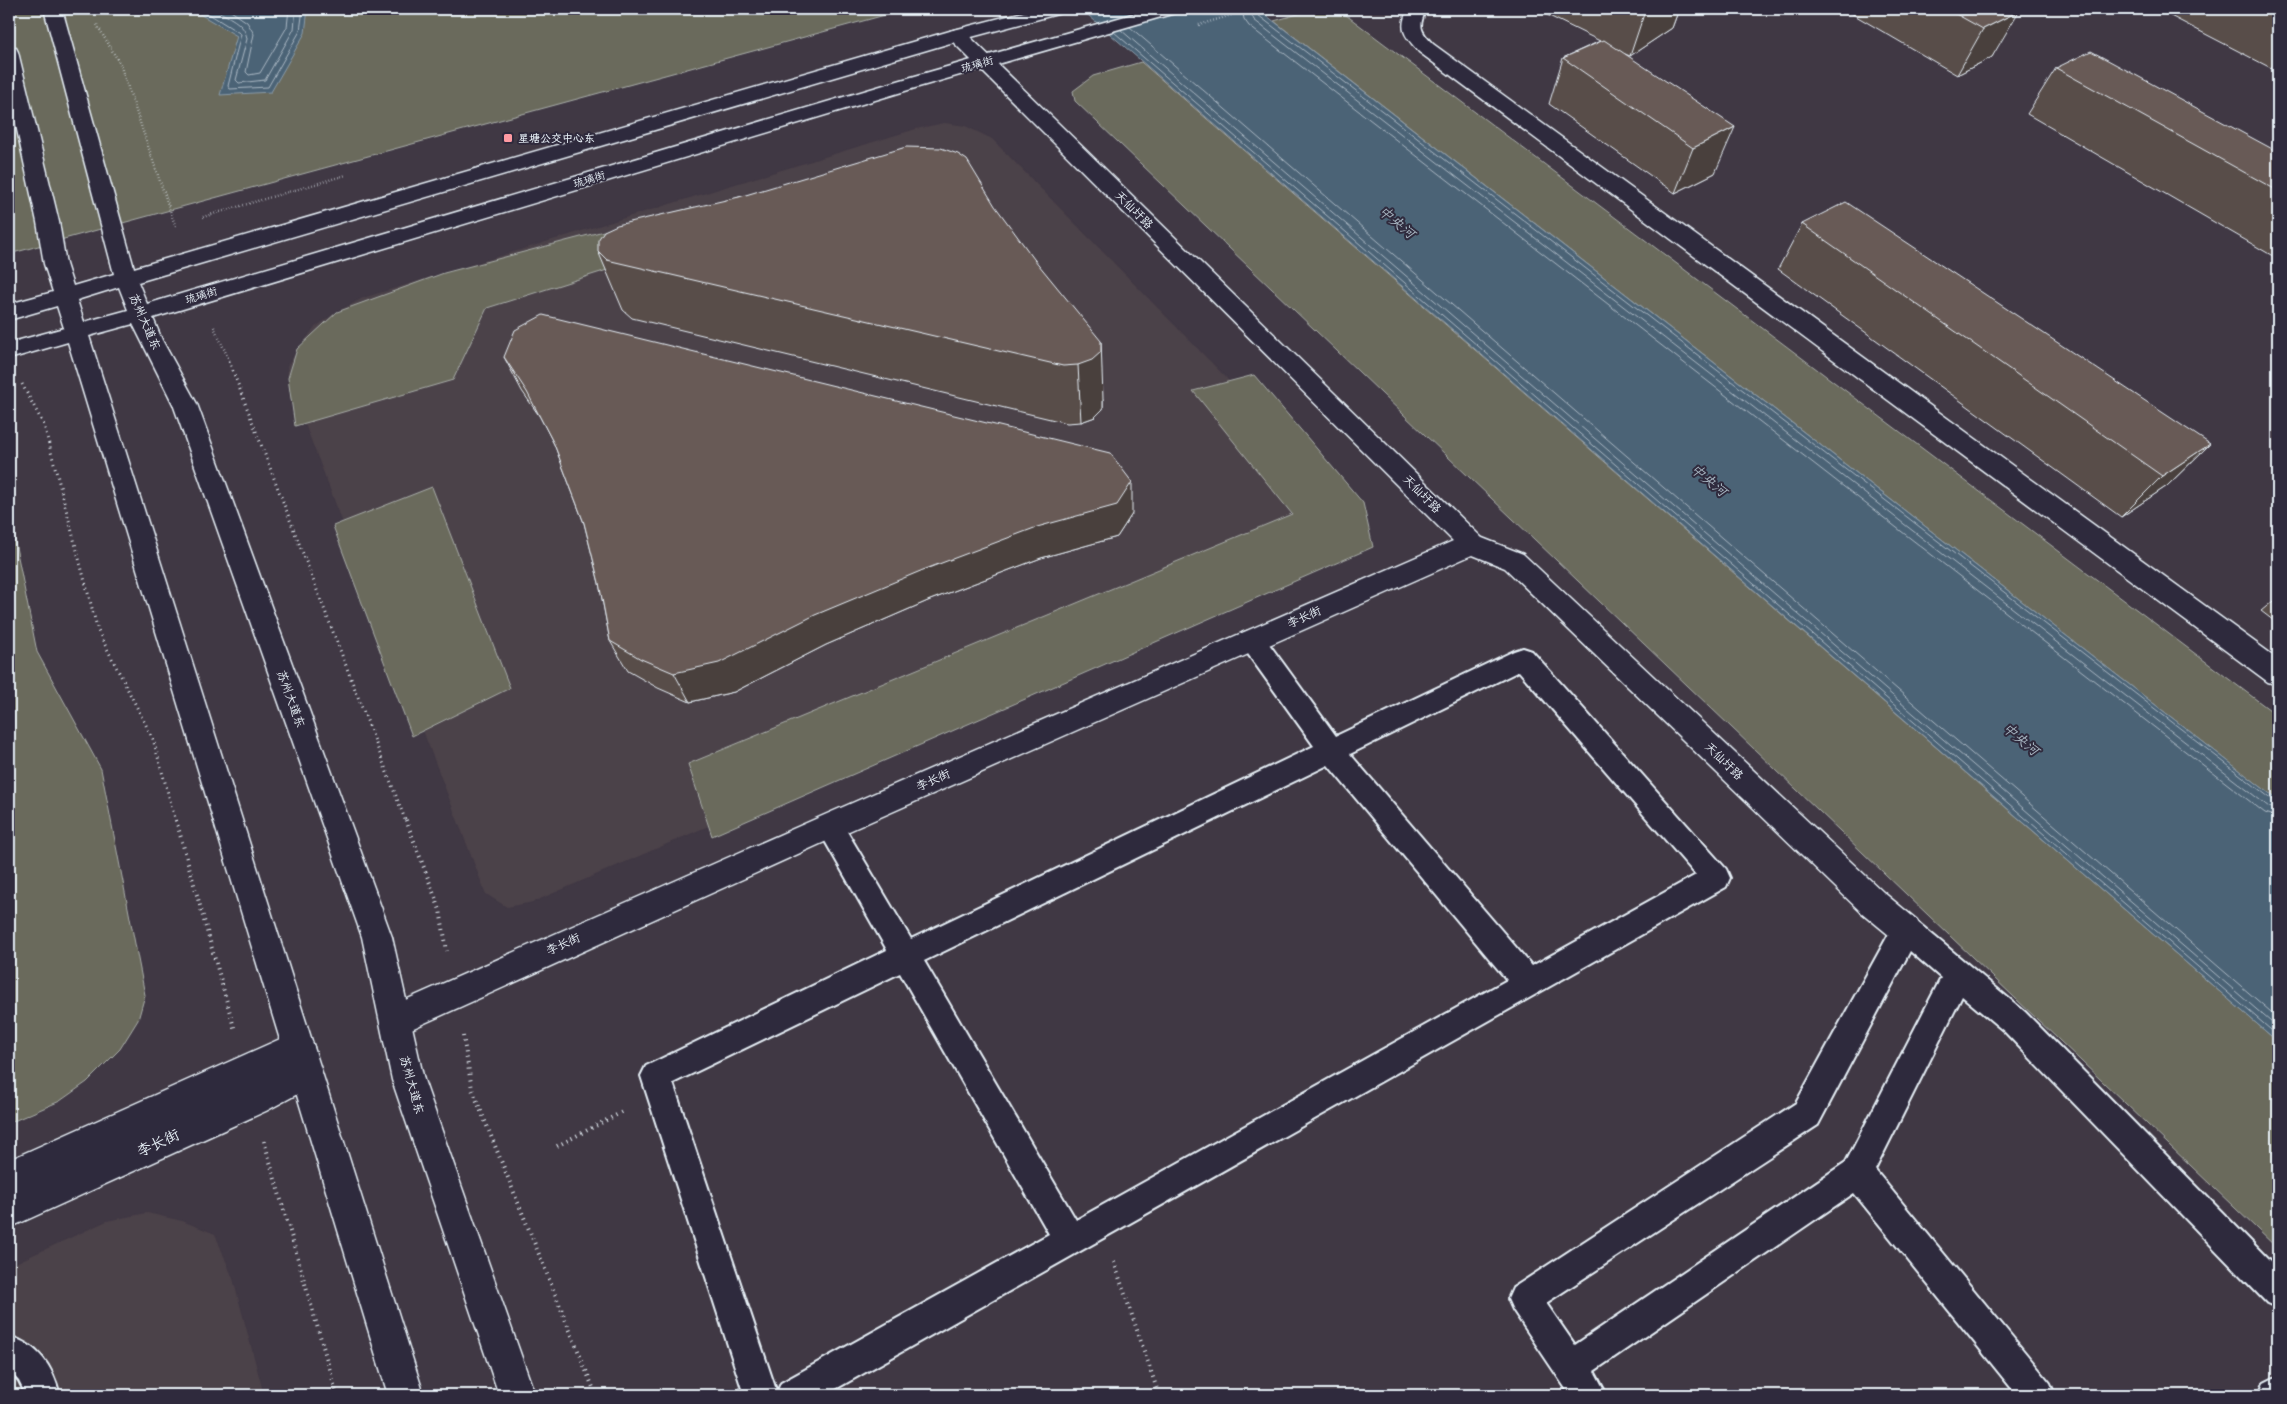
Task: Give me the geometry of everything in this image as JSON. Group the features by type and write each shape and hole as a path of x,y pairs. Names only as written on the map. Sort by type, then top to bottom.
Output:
{"main road":[{"name":"苏州大道东","path":"53,9 126,279 151,340 174,380 185,404 377,937 408,1080 517,1395"},
{"path":"9,312 957,35 1056,9"},
{"name":"琉璃街","path":"10,351 76,333 984,62 1169,9"},
{"path":"1417,9 1410,22 1411,31 1426,48 2278,674"},
{"name":"天仙圩路","path":"957,35 1472,544 1514,561 1872,902 1906,930"},
{"path":"9,52 48,222 55,264 406,1395"},
{"name":"李长街","path":"396,1020 830,826 1472,544"},
{"name":"李长街","path":"9,1212 301,1060"},
{"name":"李长街","path":"9,1176 250,1086"}],"lane":[{"path":"1252,640 1332,751 1529,984"},
{"path":"761,1395 656,1076 1523,658 1716,878 793,1395"},
{"path":"830,826 1070,1240"},
{"path":"1590,1395 1524,1299 1807,1114 1906,930 2015,1022 2278,1292"},
{"path":"1570,1368 1857,1173 1958,975"},
{"path":"1857,1173 2038,1395"},
{"path":"9,1352 16,1354 40,1380 43,1395"}],"path":[{"path":"92,17 120,64 188,260"},
{"path":"201,295 229,360 440,910 472,1089 596,1395"},
{"path":"10,351 20,380 44,426 98,631 153,740 337,1395"},
{"path":"557,1146 662,1091"},
{"path":"1100,1224 1160,1395"}],"shaded area":[{"path":"944,123 965,126 992,139 1347,501 1321,560 533,902 507,907 486,894 305,424 288,378 287,366 314,328 337,312 363,298 916,129"},
{"path":"147,1213 182,1221 215,1234 233,1279 264,1395 9,1395 9,1266 107,1221"}],"green space":[{"path":"9,9 907,9 9,254"},
{"path":"1315,9 1338,9 2278,716 2278,800 1274,21"},
{"path":"1141,62 2278,1042 2278,1249 1075,101 1073,91 1093,76"},
{"path":"695,207 683,246 487,308 453,380 295,426 288,378 297,349 337,312 444,273"},
{"path":"1254,375 1363,503 1373,547 712,836 688,764 1292,514 1193,391"},
{"path":"432,487 510,688 412,736 333,526"},
{"path":"9,512 37,652 101,769 145,995 138,1020 120,1049 87,1082 60,1101 9,1123"}],"water":[{"path":"191,9 308,9 305,33 271,92 220,95 237,36"},
{"name":"中央河","path":"1081,9 1258,9 2278,800 2278,1042"}],"building":[{"path":"1947,9 2014,9 2019,11 1983,29"},
{"path":"1604,40 1735,127 1693,148 1563,58"},
{"path":"2091,51 2278,152 2278,191 2056,68"},
{"path":"906,147 941,148 958,154 967,160 995,206 1034,259 1101,341 1101,352 1092,360 1078,365 1063,366 607,260 598,251 598,240 604,231 617,225 739,197"},
{"path":"1846,202 2210,444 2162,476 1802,224"},
{"path":"543,315 1110,453 1132,482 1117,505 1037,527 923,570 815,615 719,663 674,673 641,659 610,641 599,583 584,523 554,444 527,392 504,357 515,330"}],"place":[{"name":"星塘公交中心东","path":"508,138"}]}
